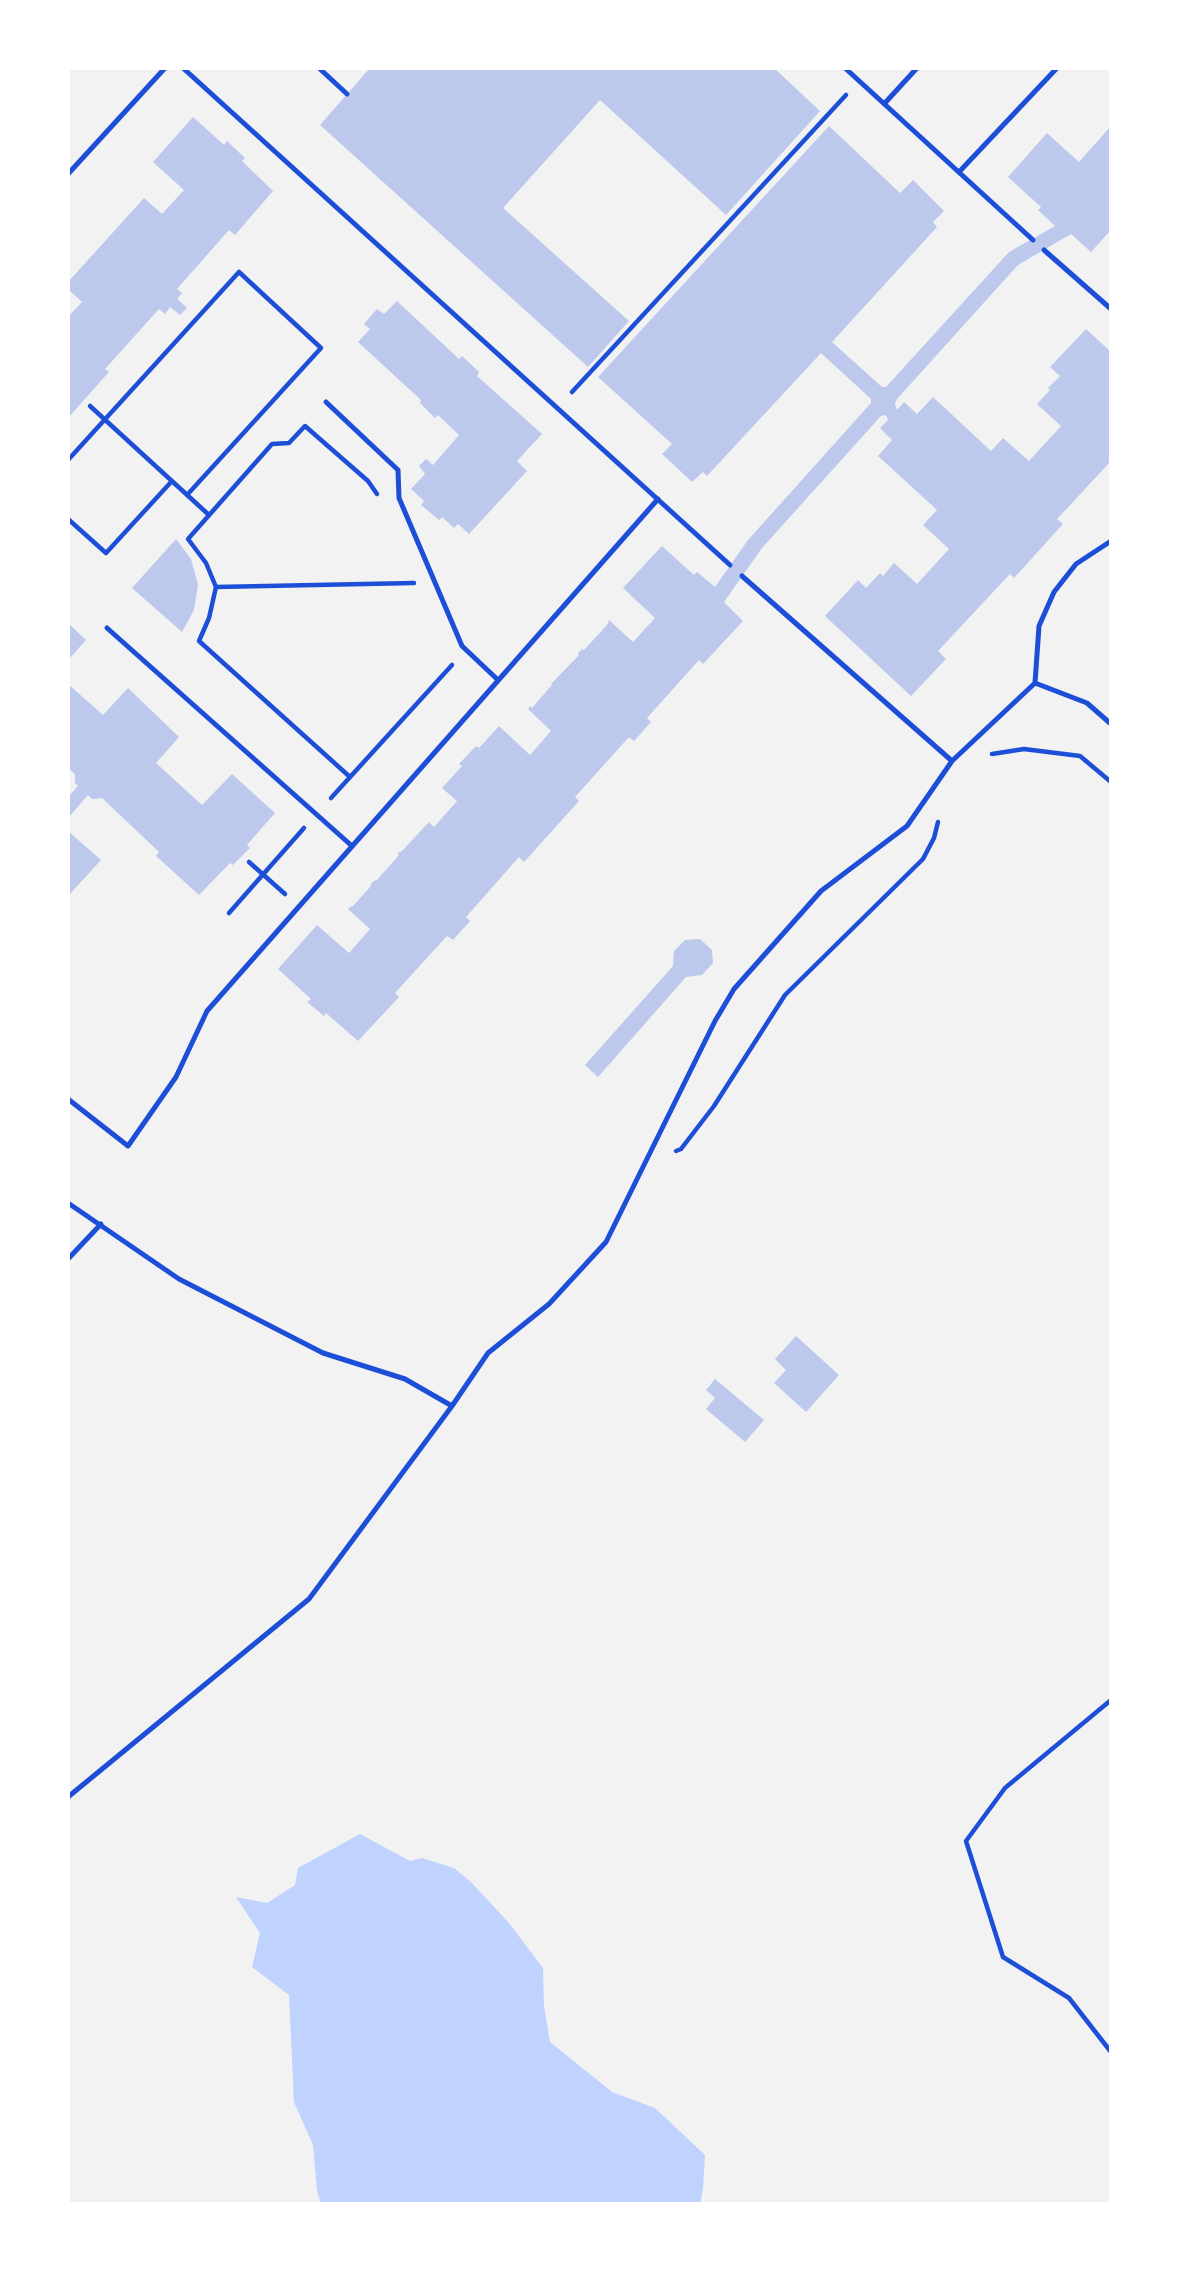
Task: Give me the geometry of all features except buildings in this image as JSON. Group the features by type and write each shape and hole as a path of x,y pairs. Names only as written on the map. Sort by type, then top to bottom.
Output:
{"lane":[{"path":"68,174 165,68"},
{"path":"183,68 730,565"},
{"path":"319,68 347,94"},
{"path":"845,68 1033,240"},
{"path":"884,104 917,68"},
{"path":"959,172 1057,68"},
{"path":"1044,250 1111,309"},
{"path":"326,402 398,470 399,498 462,646 498,680"},
{"path":"68,1099 128,1146 176,1077 207,1011 658,499"},
{"path":"68,1797 309,1599 488,1353 549,1304 606,1242 715,1021 734,989 821,891 907,826 952,761 1035,683 1039,626 1054,592 1076,564 1111,541"},
{"path":"742,576 952,761"},
{"path":"107,628 352,846"},
{"path":"1035,683 1087,703 1111,724"},
{"path":"68,1203 179,1279 323,1353 405,1379 452,1406"},
{"path":"68,1259 101,1224"}],"path":[{"path":"558,409 859,81"},
{"path":"68,460 239,272 321,348 187,495"},
{"path":"90,406 209,515"},
{"path":"350,777 198,641 209,618 216,587 206,564 188,540 272,444 289,443 304,426 368,481 382,501"},
{"path":"68,519 106,553 172,481"},
{"path":"216,587 418,583 413,571"},
{"path":"229,913 453,664 448,653"},
{"path":"952,761 1024,749 1080,756 1111,782"},
{"path":"642,1168 681,1149 714,1106 785,995 923,859 934,838 940,812"},
{"path":"249,862 298,907"},
{"path":"1111,1700 1004,1788 966,1841 1003,1957 1069,1998 1111,2052"}],"water":[{"path":"360,1834 410,1861 422,1858 454,1868 470,1881 509,1923 543,1968 544,2006 550,2042 612,2092 655,2108 705,2155 700,2204 321,2204 313,2145 294,2102 289,1995 252,1967 260,1933 236,1897 267,1903 295,1885 298,1868"}]}
